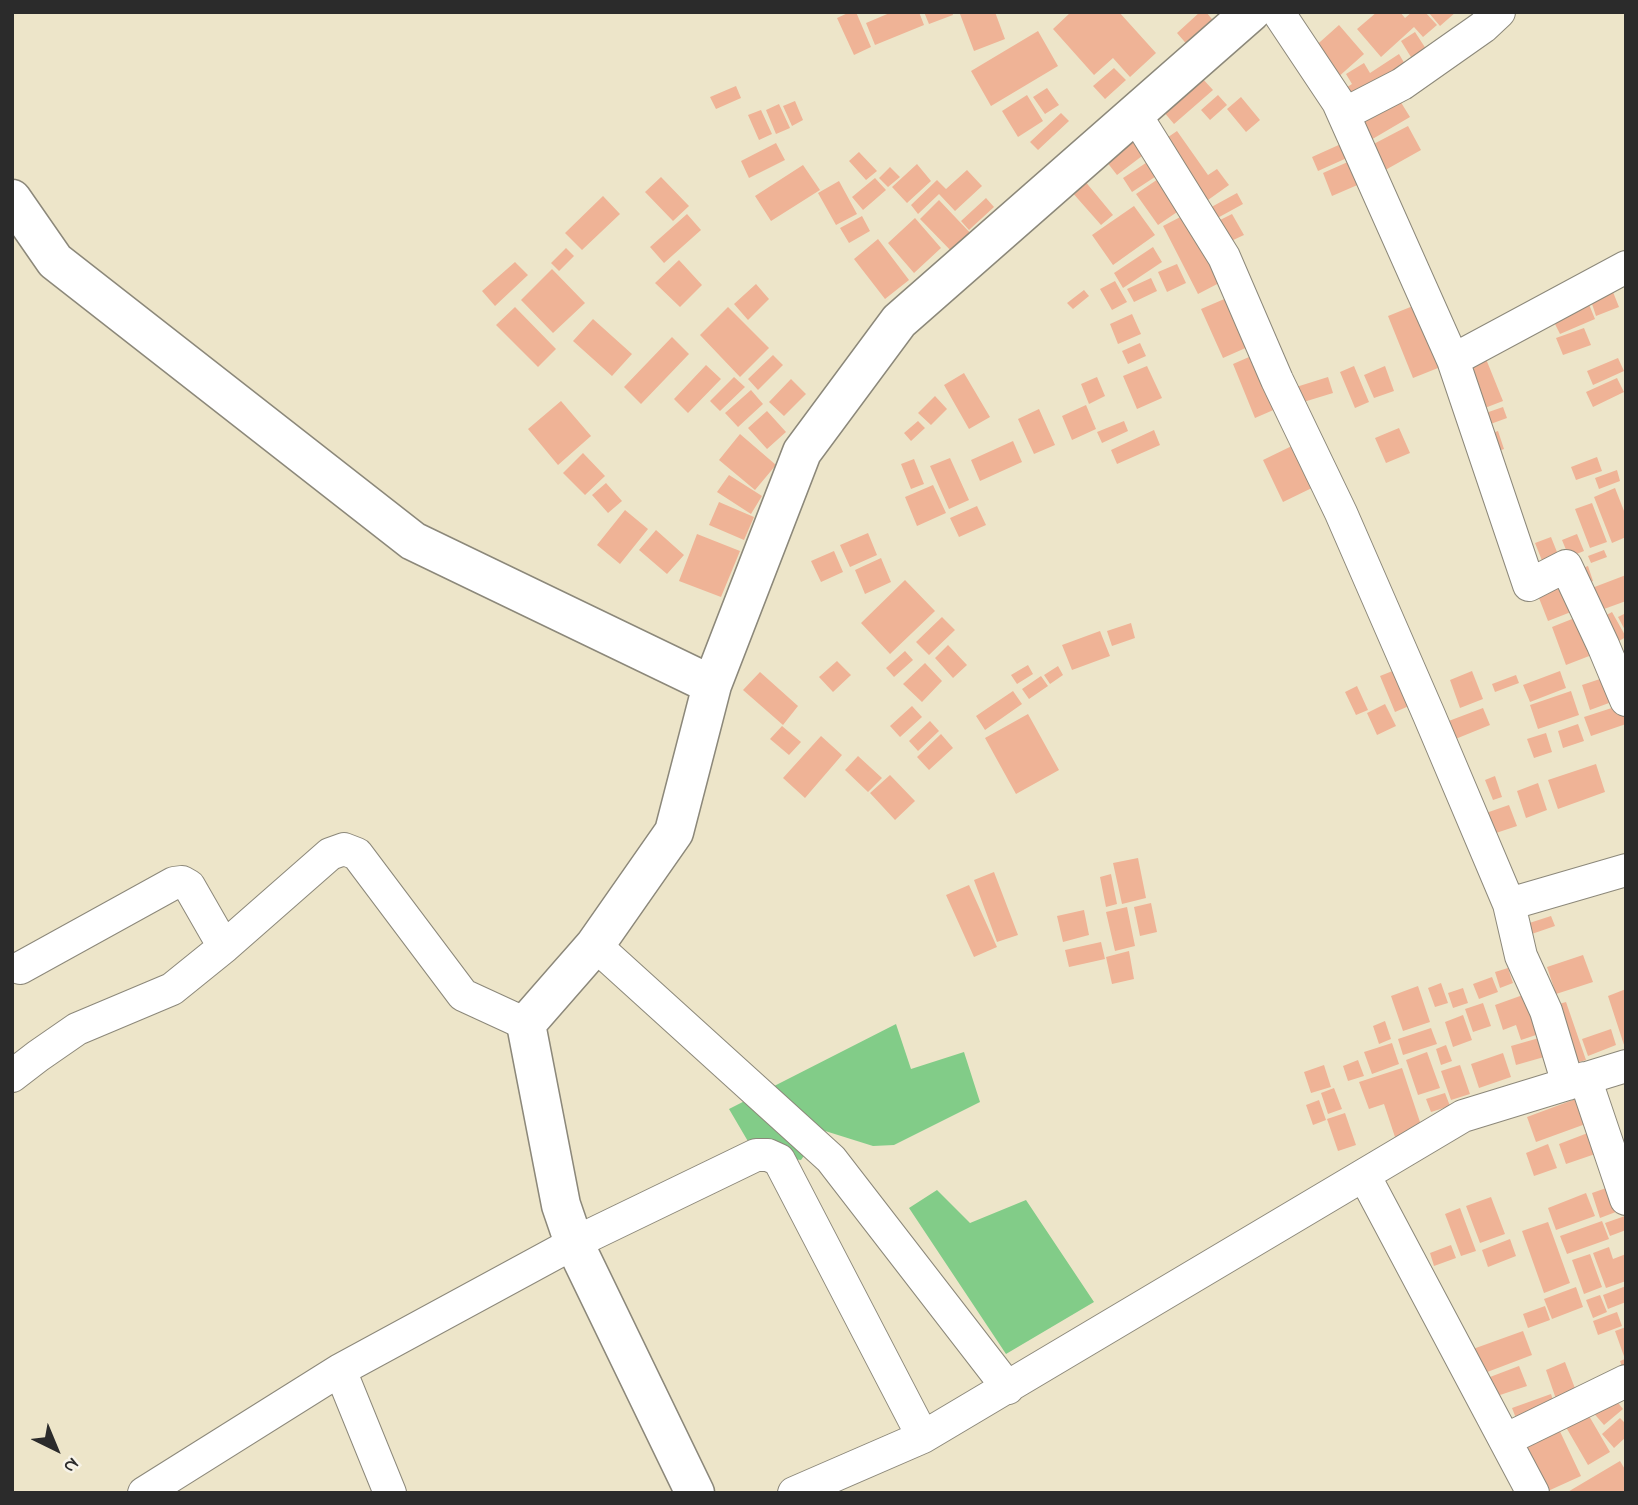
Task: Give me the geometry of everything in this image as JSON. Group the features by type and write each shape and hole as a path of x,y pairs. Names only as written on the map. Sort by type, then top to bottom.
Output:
{"street":[{"path":"526,1024 595,945 674,832 712,685 802,452 899,321 1251,12"},
{"path":"1278,12 1338,102 1453,360 1529,585 1566,566 1626,700"},
{"path":"1344,114 1402,84 1483,27 1499,12"},
{"path":"1135,114 1224,257 1277,380 1347,526 1509,904 1521,956 1626,1199"},
{"path":"12,199 55,261 413,541 712,685"},
{"path":"1453,360 1626,267"},
{"path":"12,1076 77,1029 172,989 330,854 344,849 357,853 463,995 526,1024"},
{"path":"1509,904 1626,870"},
{"path":"20,968 174,883 182,882 188,886 224,947"},
{"path":"595,945 831,1159 1007,1388"},
{"path":"526,1024 561,1205 574,1242 695,1493"},
{"path":"794,1493 923,1437 1463,1116 1626,1066"},
{"path":"148,1492 340,1370 574,1242 755,1155 768,1155 779,1160 923,1437"},
{"path":"1364,1175 1533,1493"},
{"path":"340,1370 390,1493"},
{"path":"1505,1440 1626,1381"}],"green space":[{"path":"896,1024 911,1069 964,1052 980,1102 894,1145 873,1146 822,1130 801,1160 756,1155 729,1109"},
{"path":"937,1190 970,1223 1026,1200 1094,1302 1006,1354 909,1208"}],"building":[{"path":"856,12 871,47 854,55 837,18"},
{"path":"892,12 919,12 924,25 875,45 866,23"},
{"path":"924,12 952,12 953,15 929,24"},
{"path":"995,12 1005,39 974,51 960,14"},
{"path":"1071,12 1119,12 1156,53 1130,77 1113,58 1094,75 1053,29"},
{"path":"1200,12 1206,12 1217,25 1190,48 1177,33"},
{"path":"1377,12 1400,12 1405,18 1412,12 1425,12 1437,25 1423,37 1414,27 1381,57 1357,29"},
{"path":"1430,12 1456,12 1440,26"},
{"path":"1339,25 1364,54 1336,79 1311,50"},
{"path":"1038,31 1058,66 991,106 971,71"},
{"path":"1415,32 1428,52 1414,62 1401,41"},
{"path":"1399,54 1409,71 1354,106 1344,89 1352,84 1346,74 1364,63 1370,73"},
{"path":"1114,68 1126,80 1105,99 1093,86"},
{"path":"1201,77 1213,90 1174,124 1163,111"},
{"path":"736,86 741,98 716,109 710,97"},
{"path":"1047,88 1059,105 1045,114 1033,97"},
{"path":"1027,95 1043,121 1018,137 1002,111"},
{"path":"1218,95 1227,105 1210,120 1201,110"},
{"path":"1397,96 1410,117 1364,144 1352,123"},
{"path":"1241,97 1260,120 1246,132 1227,109"},
{"path":"795,101 803,120 792,126 783,106"},
{"path":"779,104 790,128 776,134 766,110"},
{"path":"761,110 772,134 759,140 748,115"},
{"path":"1061,113 1069,121 1038,150 1030,142"},
{"path":"1408,126 1421,150 1380,173 1366,148"},
{"path":"1177,131 1208,175 1217,169 1229,185 1201,205 1158,144"},
{"path":"1133,135 1146,153 1117,175 1103,157"},
{"path":"1352,139 1358,153 1318,171 1312,157"},
{"path":"776,143 785,160 749,178 741,161"},
{"path":"859,152 877,171 866,180 849,161"},
{"path":"1155,157 1164,171 1132,192 1123,178"},
{"path":"1359,157 1369,180 1332,196 1323,173"},
{"path":"917,164 931,181 907,203 892,187"},
{"path":"803,165 820,190 771,221 755,196"},
{"path":"890,167 900,177 888,187 879,178"},
{"path":"967,170 982,186 955,211 939,194 918,214 911,205 937,180 946,189"},
{"path":"1164,175 1186,206 1158,225 1136,194"},
{"path":"661,177 689,206 673,221 645,192"},
{"path":"875,178 886,190 863,210 852,197"},
{"path":"1084,180 1113,215 1101,225 1071,191"},
{"path":"839,181 857,214 836,225 818,193"},
{"path":"1237,193 1243,204 1212,221 1206,210"},
{"path":"603,196 620,214 582,250 565,233"},
{"path":"986,198 994,207 969,230 961,221"},
{"path":"939,200 974,237 955,255 920,219"},
{"path":"1134,206 1155,235 1113,265 1092,235"},
{"path":"1188,213 1223,281 1198,294 1163,226"},
{"path":"687,214 701,230 664,263 650,247"},
{"path":"1232,214 1244,235 1229,242 1218,221"},
{"path":"862,216 870,231 849,243 840,228"},
{"path":"915,218 941,248 914,273 888,243"},
{"path":"878,239 909,280 885,299 854,259"},
{"path":"1153,247 1162,262 1123,288 1114,273"},
{"path":"566,248 574,256 559,271 551,263"},
{"path":"679,260 702,285 680,307 655,283"},
{"path":"515,262 528,275 495,306 482,291"},
{"path":"1177,264 1186,283 1167,292 1158,272"},
{"path":"552,269 585,303 553,333 521,300"},
{"path":"1151,278 1157,291 1134,302 1127,289"},
{"path":"1115,281 1127,302 1112,310 1100,289"},
{"path":"756,284 769,299 748,320 734,304"},
{"path":"1611,287 1619,307 1596,316 1589,295"},
{"path":"1084,290 1089,296 1073,309 1067,303"},
{"path":"1229,297 1250,346 1223,358 1201,309"},
{"path":"1423,302 1448,364 1413,378 1388,316"},
{"path":"1588,302 1595,319 1560,334 1552,318"},
{"path":"515,307 556,349 538,367 496,325"},
{"path":"728,307 769,348 740,377 700,335"},
{"path":"1132,314 1141,334 1118,344 1110,324"},
{"path":"593,319 632,354 612,376 573,341"},
{"path":"1584,328 1591,345 1563,355 1556,338"},
{"path":"672,337 689,354 641,404 624,387"},
{"path":"1140,343 1146,356 1128,364 1122,351"},
{"path":"1256,354 1278,408 1255,418 1233,364"},
{"path":"1484,354 1503,401 1477,411 1459,365"},
{"path":"773,355 783,365 758,390 748,379"},
{"path":"1618,358 1624,371 1593,385 1587,371"},
{"path":"706,365 721,379 688,413 674,399"},
{"path":"1147,366 1162,398 1137,409 1123,376"},
{"path":"1354,366 1369,402 1355,408 1340,372"},
{"path":"1385,366 1394,391 1374,398 1364,375"},
{"path":"964,373 990,417 969,429 944,385"},
{"path":"734,377 745,387 720,411 710,401"},
{"path":"1097,377 1105,396 1089,404 1081,384"},
{"path":"1328,377 1333,393 1297,404 1293,388"},
{"path":"1617,378 1624,392 1593,407 1586,392"},
{"path":"791,379 806,394 784,416 769,402"},
{"path":"751,390 763,404 738,427 725,413"},
{"path":"935,396 947,409 931,425 918,413"},
{"path":"561,401 591,436 558,465 528,429"},
{"path":"1086,405 1096,429 1072,440 1062,416"},
{"path":"1503,407 1507,418 1485,426 1480,415"},
{"path":"1039,409 1055,445 1034,454 1018,419"},
{"path":"767,411 786,432 767,449 748,428"},
{"path":"918,421 925,428 911,441 904,433"},
{"path":"1124,421 1128,431 1102,443 1097,432"},
{"path":"1399,428 1410,453 1386,463 1375,438"},
{"path":"1154,430 1160,445 1117,464 1111,450"},
{"path":"1498,431 1504,449 1486,455 1480,437"},
{"path":"740,434 776,465 755,490 719,460"},
{"path":"1013,441 1022,462 980,481 971,460"},
{"path":"1298,443 1318,485 1283,502 1263,460"},
{"path":"583,453 605,476 585,495 563,473"},
{"path":"1597,457 1602,471 1576,480 1571,467"},
{"path":"950,458 969,500 949,509 930,466"},
{"path":"914,459 924,484 911,489 901,464"},
{"path":"1617,470 1620,481 1599,489 1595,478"},
{"path":"729,475 762,496 751,514 717,492"},
{"path":"606,483 622,501 608,513 592,495"},
{"path":"933,485 946,513 917,526 905,497"},
{"path":"1615,488 1626,516 1626,537 1612,543 1594,497"},
{"path":"719,502 754,517 744,540 709,525"},
{"path":"1592,503 1607,542 1590,548 1575,509"},
{"path":"977,506 986,525 959,537 950,518"},
{"path":"625,510 648,529 620,564 597,545"},
{"path":"656,530 684,555 667,574 639,550"},
{"path":"868,533 877,555 850,567 840,545"},
{"path":"697,534 740,551 721,597 679,581"},
{"path":"1577,534 1584,551 1569,557 1562,540"},
{"path":"1551,537 1561,562 1545,568 1535,543"},
{"path":"1604,550 1607,557 1591,563 1588,556"},
{"path":"834,551 843,572 821,582 811,561"},
{"path":"881,558 891,582 865,594 855,570"},
{"path":"1588,566 1593,581 1577,587 1572,572"},
{"path":"1626,575 1626,601 1593,613 1584,591"},
{"path":"1564,576 1576,610 1548,621 1535,588"},
{"path":"905,580 935,611 890,654 861,623"},
{"path":"1612,612 1626,637 1610,646 1596,621"},
{"path":"1626,613 1626,632 1618,617"},
{"path":"1582,615 1597,653 1566,665 1552,627"},
{"path":"942,617 955,630 929,655 916,642"},
{"path":"1131,623 1135,638 1112,646 1107,631"},
{"path":"1100,631 1110,656 1072,670 1062,645"},
{"path":"948,645 967,665 953,678 935,658"},
{"path":"905,651 913,660 894,677 886,668"},
{"path":"837,661 851,675 833,692 819,677"},
{"path":"925,663 942,681 922,702 903,684"},
{"path":"1028,665 1033,674 1017,684 1011,675"},
{"path":"1058,666 1063,675 1050,684 1044,675"},
{"path":"1395,670 1409,706 1395,712 1380,676"},
{"path":"1472,671 1483,699 1460,708 1450,680"},
{"path":"1560,671 1566,688 1530,702 1523,685"},
{"path":"760,672 798,706 783,725 743,690"},
{"path":"1516,675 1519,683 1495,692 1492,684"},
{"path":"1041,676 1048,686 1029,699 1022,689"},
{"path":"1609,676 1617,700 1590,710 1582,685"},
{"path":"1357,686 1368,710 1356,715 1345,692"},
{"path":"1013,691 1022,704 985,730 976,716"},
{"path":"1571,691 1579,715 1538,729 1530,705"},
{"path":"1385,704 1396,726 1377,735 1367,713"},
{"path":"1621,705 1626,724 1591,736 1584,717"},
{"path":"912,706 922,717 900,737 890,726"},
{"path":"1483,708 1490,725 1453,740 1446,722"},
{"path":"1028,714 1059,770 1016,794 985,738"},
{"path":"930,721 939,731 918,751 909,741"},
{"path":"1578,724 1584,741 1563,748 1558,731"},
{"path":"782,726 801,742 789,755 770,739"},
{"path":"1546,733 1552,752 1534,758 1527,739"},
{"path":"941,734 953,748 929,770 917,757"},
{"path":"821,736 842,755 805,798 783,778"},
{"path":"858,756 882,778 868,792 845,770"},
{"path":"1596,764 1605,792 1558,809 1548,780"},
{"path":"890,775 915,801 895,820 870,793"},
{"path":"1495,776 1502,797 1493,800 1485,780"},
{"path":"1538,783 1547,810 1526,818 1517,791"},
{"path":"1509,805 1517,826 1493,834 1486,813"},
{"path":"1138,858 1146,898 1122,904 1113,863"},
{"path":"994,872 1018,935 997,942 974,880"},
{"path":"1111,874 1117,904 1106,907 1100,877"},
{"path":"969,885 997,947 974,957 946,895"},
{"path":"1151,903 1157,932 1140,936 1134,907"},
{"path":"1127,907 1135,946 1115,951 1106,912"},
{"path":"1084,910 1089,935 1063,942 1057,916"},
{"path":"1551,916 1555,926 1520,938 1517,927"},
{"path":"1101,942 1105,959 1069,967 1065,950"},
{"path":"1129,951 1134,979 1112,984 1106,957"},
{"path":"1583,955 1593,982 1556,994 1547,967"},
{"path":"1508,968 1513,983 1500,988 1495,972"},
{"path":"1492,977 1498,992 1479,999 1473,984"},
{"path":"1441,983 1448,1003 1435,1007 1428,988"},
{"path":"1418,986 1430,1022 1403,1031 1391,996"},
{"path":"1463,988 1468,1003 1453,1008 1448,993"},
{"path":"1626,989 1626,1048 1625,1048 1608,996"},
{"path":"1534,991 1548,1031 1521,1040 1516,1025 1503,1030 1495,1005"},
{"path":"1566,1002 1586,1060 1572,1064 1552,1006"},
{"path":"1483,1003 1491,1026 1473,1032 1465,1009"},
{"path":"1463,1015 1472,1040 1453,1047 1445,1022"},
{"path":"1385,1021 1391,1039 1379,1044 1373,1026"},
{"path":"1431,1028 1437,1044 1403,1055 1398,1039"},
{"path":"1611,1029 1616,1045 1588,1056 1582,1039"},
{"path":"1546,1036 1551,1055 1516,1065 1511,1046"},
{"path":"1392,1043 1399,1064 1372,1074 1364,1052"},
{"path":"1446,1045 1452,1061 1441,1065 1436,1049"},
{"path":"1427,1052 1440,1088 1418,1095 1406,1060"},
{"path":"1503,1053 1511,1077 1479,1088 1471,1064"},
{"path":"1358,1060 1364,1076 1348,1081 1343,1066"},
{"path":"1324,1065 1331,1087 1311,1093 1304,1072"},
{"path":"1460,1065 1470,1094 1451,1100 1441,1071"},
{"path":"1402,1068 1423,1131 1396,1140 1384,1104 1369,1109 1359,1082"},
{"path":"1334,1088 1342,1109 1328,1114 1321,1093"},
{"path":"1445,1093 1450,1106 1431,1112 1426,1099"},
{"path":"1581,1097 1591,1122 1536,1142 1527,1117"},
{"path":"1319,1100 1326,1120 1313,1125 1306,1105"},
{"path":"1345,1113 1356,1145 1338,1151 1327,1119"},
{"path":"1593,1131 1601,1152 1566,1164 1559,1144"},
{"path":"1548,1144 1557,1168 1534,1176 1526,1153"},
{"path":"1612,1186 1621,1210 1600,1218 1592,1193"},
{"path":"1586,1193 1595,1216 1556,1230 1548,1208"},
{"path":"1491,1197 1505,1234 1480,1243 1466,1206"},
{"path":"1460,1208 1476,1251 1461,1256 1445,1214"},
{"path":"1625,1216 1626,1230 1610,1236 1605,1223"},
{"path":"1602,1221 1609,1239 1567,1254 1560,1236"},
{"path":"1548,1222 1570,1283 1544,1293 1522,1231"},
{"path":"1510,1239 1516,1256 1488,1267 1482,1250"},
{"path":"1451,1245 1456,1258 1434,1266 1430,1253"},
{"path":"1609,1247 1613,1259 1626,1254 1626,1281 1606,1288 1593,1253"},
{"path":"1590,1254 1602,1287 1584,1294 1572,1260"},
{"path":"1626,1286 1626,1302 1608,1309 1603,1295"},
{"path":"1576,1287 1583,1307 1552,1319 1544,1299"},
{"path":"1600,1295 1607,1312 1593,1318 1586,1300"},
{"path":"1545,1306 1550,1320 1528,1328 1523,1314"},
{"path":"1617,1312 1622,1326 1598,1335 1593,1321"},
{"path":"1626,1327 1625,1376 1620,1361 1625,1359 1615,1331"},
{"path":"1523,1331 1532,1355 1482,1374 1473,1349"},
{"path":"1565,1362 1576,1391 1556,1399 1546,1370"},
{"path":"1519,1366 1527,1386 1497,1396 1490,1377"},
{"path":"1551,1394 1557,1412 1519,1426 1512,1408"},
{"path":"1611,1394 1623,1409 1604,1425 1591,1410"},
{"path":"1585,1409 1610,1452 1588,1465 1563,1422"},
{"path":"1620,1418 1626,1424 1626,1437 1614,1448 1602,1434"},
{"path":"1556,1423 1581,1476 1548,1491 1523,1440"},
{"path":"1620,1461 1626,1471 1626,1493 1566,1493"}]}
